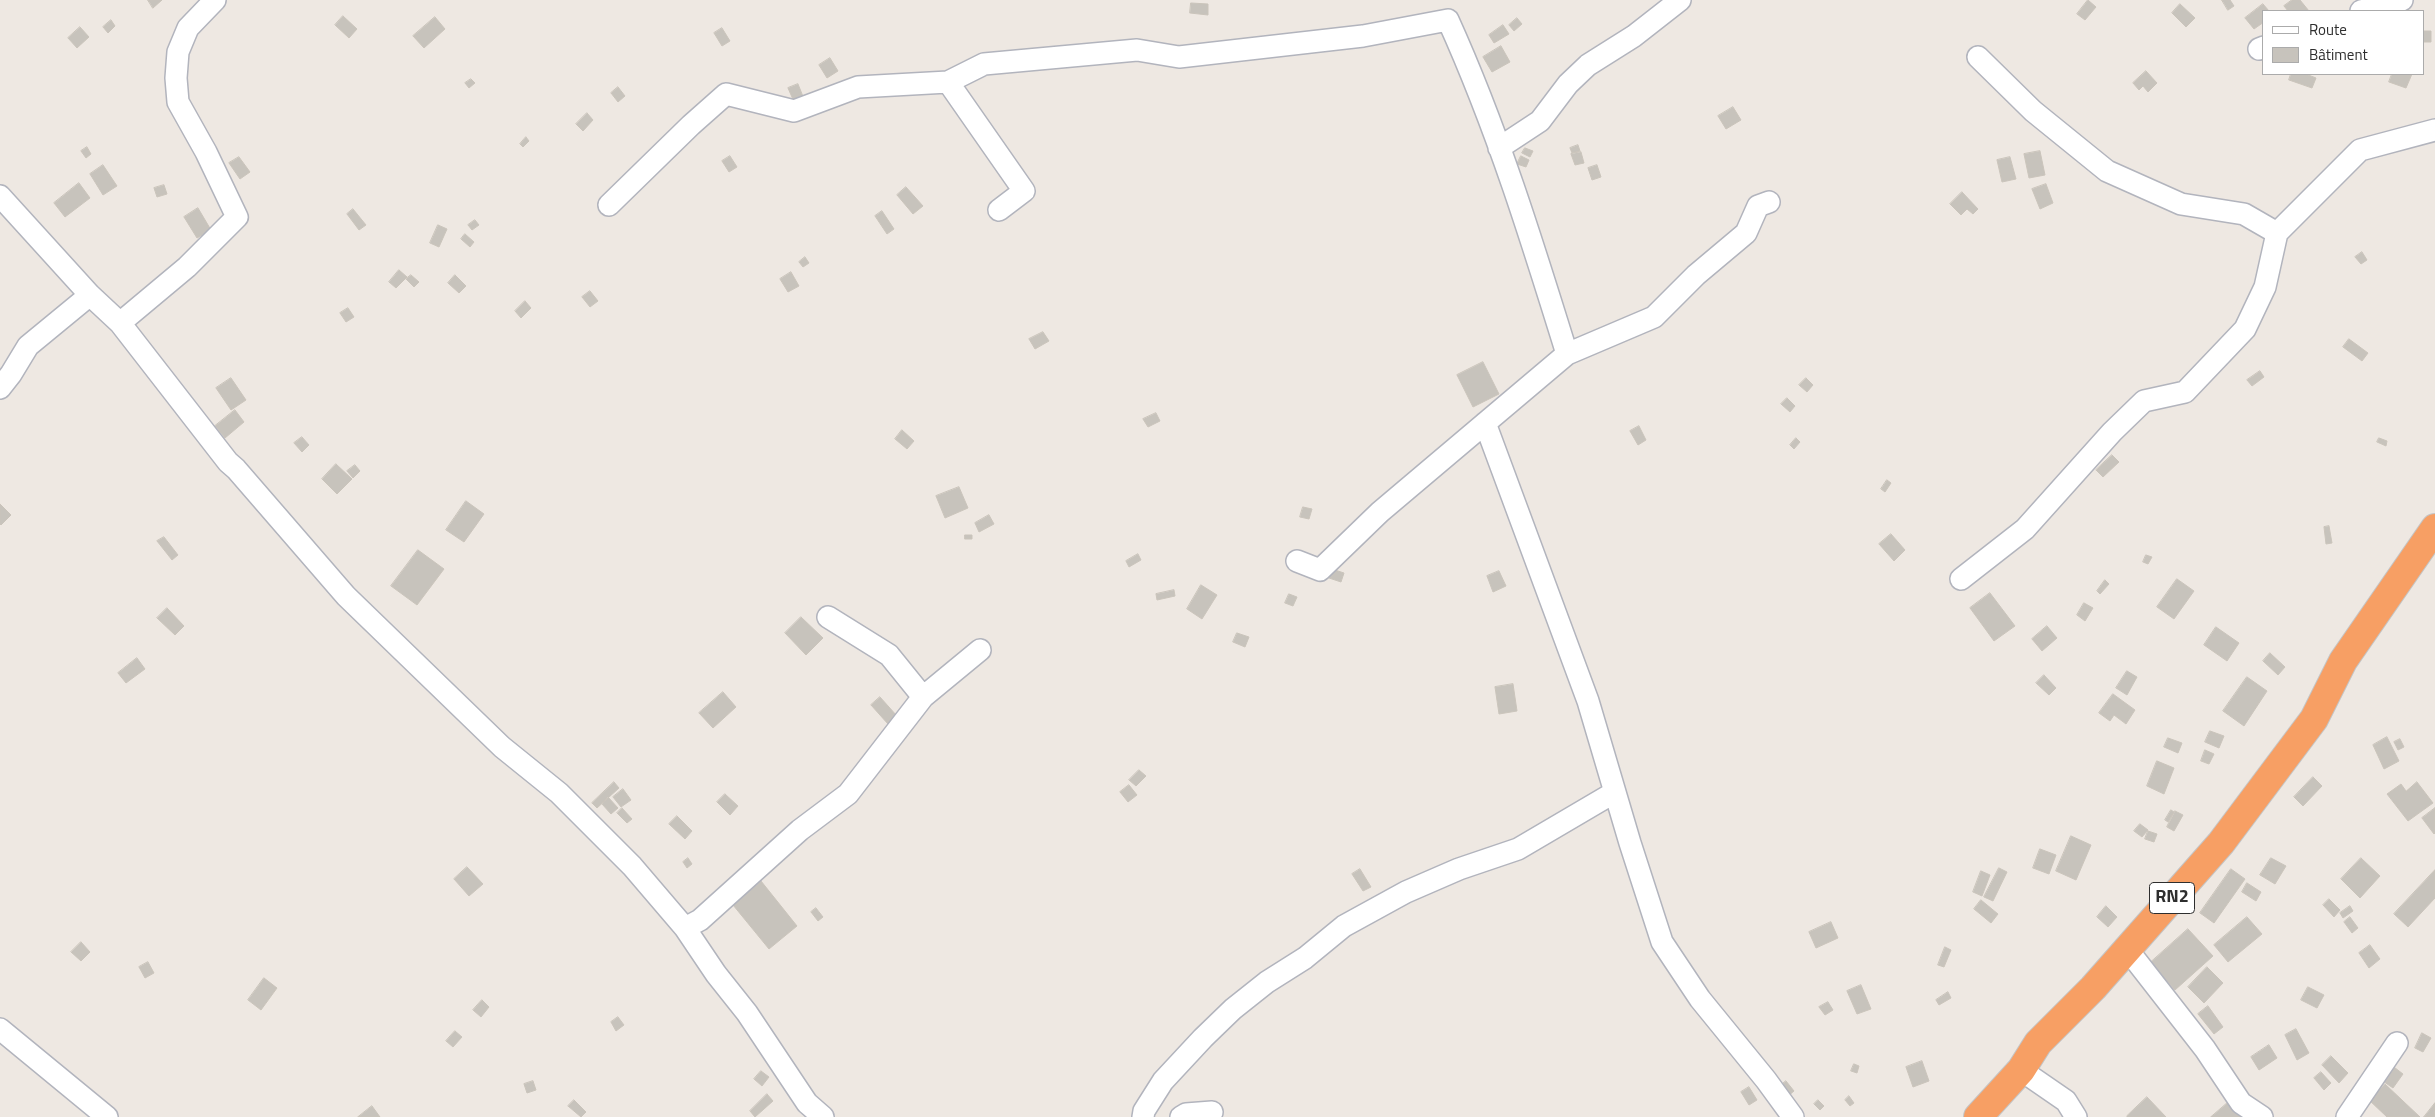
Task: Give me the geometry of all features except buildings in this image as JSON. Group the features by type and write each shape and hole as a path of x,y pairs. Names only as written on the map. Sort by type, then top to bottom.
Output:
{"highway":[{"name":"RN2","path":"1978,1117 2021,1070 2038,1043 2127,949 2221,843 2314,719 2343,661 2435,528"}],"street":[{"path":"120,323 187,267 237,217 206,152 178,102 176,78 178,52 188,28 215,0"},
{"path":"1499,148 1540,121 1568,84 1588,65 1634,36 1680,0"},
{"path":"2365,10 2402,0"},
{"path":"610,205 691,125 726,94 794,112 858,86 948,82 984,64 1137,50 1179,57 1363,36 1448,20 1466,61 1518,196 1567,354"},
{"path":"1978,57 2033,111 2107,171 2181,204 2244,214 2277,233"},
{"path":"948,82 1024,191 1000,210"},
{"path":"1961,579 2024,529 2099,445 2144,401 2185,392 2244,328 2265,287 2277,233 2360,150 2435,130"},
{"path":"0,196 90,296 120,323 228,462 346,596 502,747 559,793 632,866 685,928 716,974 747,1013 804,1110 823,1117"},
{"path":"1297,561 1320,570 1380,512 1567,354 1654,317 1696,275 1746,233 1758,206 1769,202"},
{"path":"0,388 12,374 28,346 90,296"},
{"path":"1485,423 1588,702 1614,792 1662,942 1700,999 1766,1080 1793,1117"},
{"path":"828,617 889,655 923,697"},
{"path":"685,928 700,920 794,836 848,794 923,697 980,650"},
{"path":"1143,1117 1144,1111 1164,1081 1227,1015 1267,982 1305,958 1344,926 1406,892 1459,869 1518,849 1614,792"},
{"path":"2127,949 2205,1049 2241,1103 2262,1117"},
{"path":"0,1029 107,1117"},
{"path":"2346,1117 2397,1043"},
{"path":"2021,1070 2066,1101 2076,1117"},
{"path":"1181,1117 1186,1114 1212,1112"}]}
